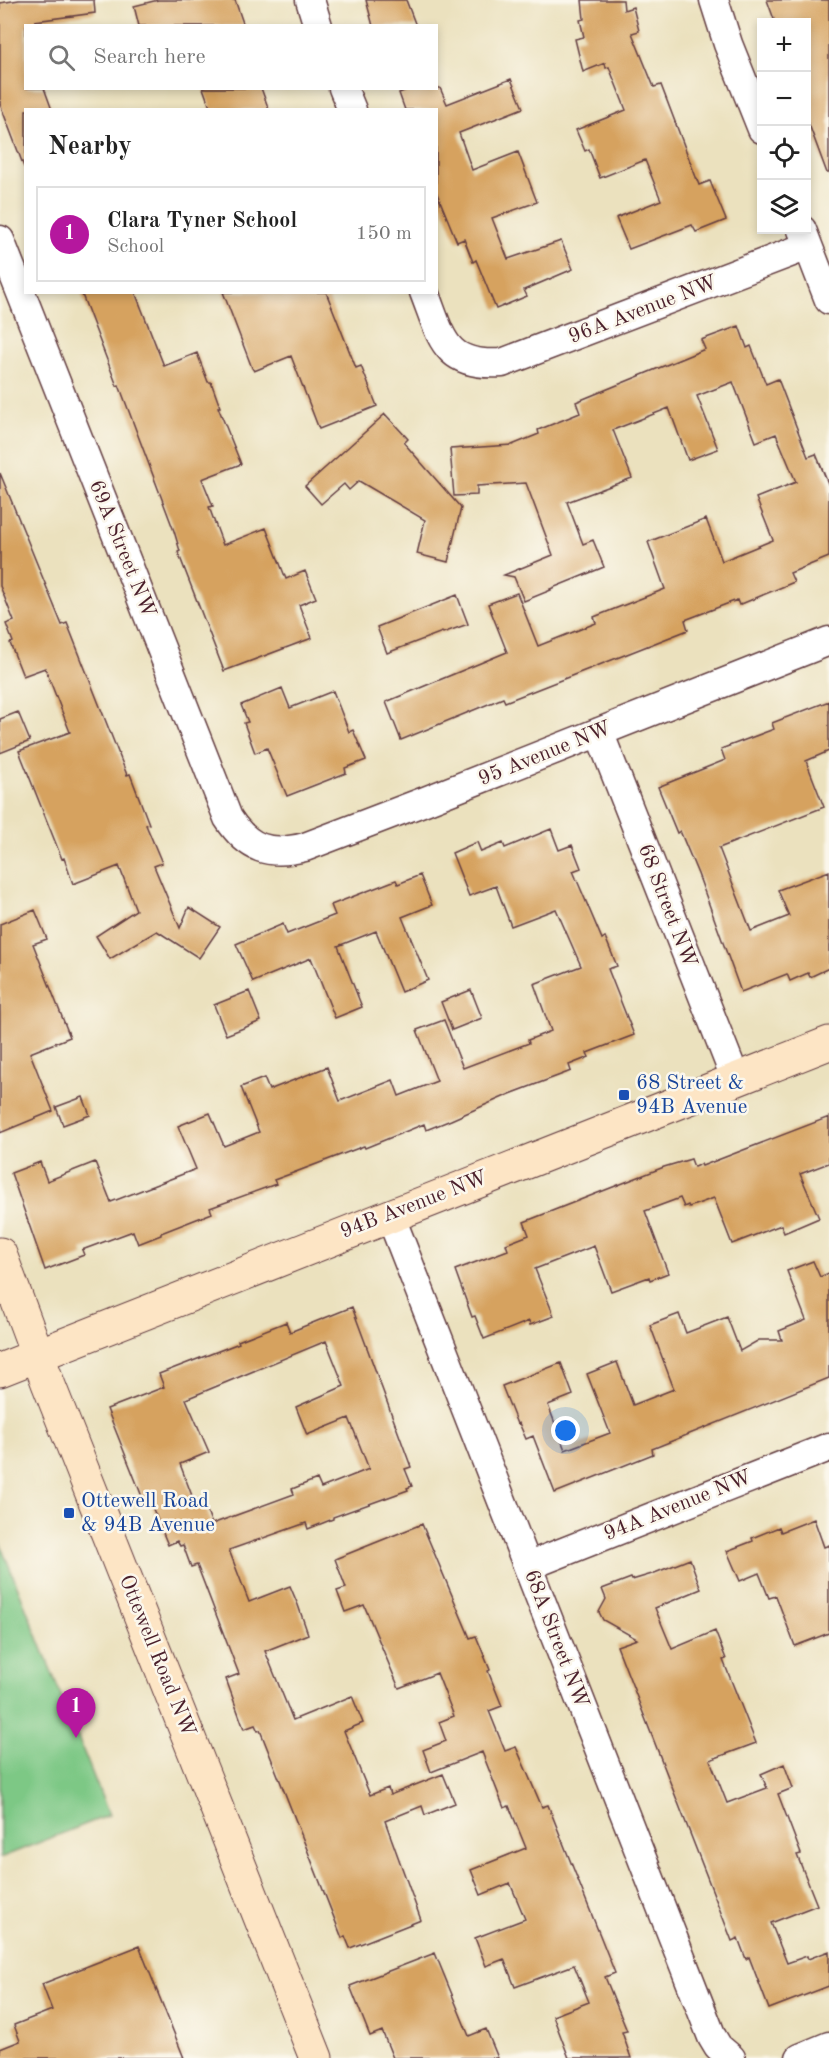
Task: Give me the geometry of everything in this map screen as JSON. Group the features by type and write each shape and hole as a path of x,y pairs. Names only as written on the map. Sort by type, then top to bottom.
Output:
{"street":[{"path":"310,0 317,24"},
{"path":"714,0 728,44 761,126"},
{"path":"344,90 351,108"},
{"path":"805,238 829,300"},
{"name":"96A Avenue NW","path":"425,294 450,351 476,363 512,361 805,238"},
{"name":"69A Street NW","path":"0,240 228,818 244,840 257,847"},
{"name":"95 Avenue NW","path":"257,847 292,850 305,847 829,641"},
{"name":"68 Street NW","path":"599,732 736,1080"},
{"name":"94B Avenue NW","path":"0,1370 829,1043"},
{"name":"68A Street NW","path":"390,1215 712,2037 718,2047 731,2058"},
{"name":"Ottewell Road NW","path":"0,1254 316,2058"},
{"name":"94A Avenue NW","path":"528,1566 829,1447"},
{"path":"800,2058 829,2046"}],"green space":[{"path":"0,1543 109,1815 0,1858"}],"building":[{"path":"19,0 94,0 95,13 24,24 24,90 45,90 51,108 24,108 24,167 0,104 0,3"},
{"path":"158,0 235,0 243,24 138,24 134,6"},
{"path":"366,0 406,0 415,24 372,24"},
{"path":"582,0 623,0 624,10 633,7 639,31 632,33 654,87 661,85 699,185 710,181 726,220 696,232 692,225 629,249 616,218 661,200 645,160 600,178 589,149 585,151 576,130 626,110 609,67 606,68 605,63 583,72 575,39 584,37 580,20 584,19"},
{"path":"767,0 829,0 829,173 827,173 811,130 811,18 774,18"},
{"path":"511,79 523,108 459,133 472,170 518,152 537,202 492,218 508,259 561,241 573,269 524,290 527,296 496,309 476,260 473,262 464,239 457,242 438,196 438,108 404,108 399,93 406,90 438,90 440,88 447,104"},
{"path":"204,90 262,90 268,108 210,108"},
{"path":"82,294 136,294 164,366 197,353 208,382 211,382 220,407 218,407 241,464 202,479 213,506 209,507 223,545 266,528 286,579 305,571 316,598 299,605 312,638 224,671 178,552 180,551 174,531 119,385 117,386"},
{"path":"224,294 327,294 356,368 361,366 377,406 319,429 291,356 254,371"},
{"path":"739,326 747,348 751,346 766,384 778,379 808,457 816,454 829,486 829,557 790,573 794,582 739,605 737,600 685,620 688,630 505,702 503,698 401,740 386,702 507,652 488,604 517,593 538,646 596,623 594,617 665,589 648,542 706,519 722,561 773,540 756,498 796,482 776,434 756,442 733,382 697,396 718,449 688,460 669,408 613,430 632,478 567,502 583,544 593,540 604,567 551,590 524,601 514,577 504,575 553,555 526,483 477,486 477,495 454,496 450,449 512,445 539,434 538,430 580,413 576,402 705,349 701,340"},
{"path":"385,414 408,439 404,443 461,508 448,562 417,554 425,520 359,481 349,490 344,484 321,504 305,486"},
{"path":"0,473 62,625 67,623 127,775 130,774 149,824 146,825 162,863 154,866 180,928 189,907 220,927 199,958 157,931 110,959 96,936 136,910 119,866 73,884 64,858 62,859 19,751 70,732 45,668 23,676 10,643 13,642 6,624 14,621 0,586"},
{"path":"457,595 468,624 387,653 377,627"},
{"path":"282,688 290,708 333,691 349,732 353,730 366,760 345,768 346,773 287,796 267,748 255,753 244,723 248,722 241,705"},
{"path":"829,701 829,751 806,761 824,807 719,848 751,931 789,916 778,890 829,871 829,968 810,977 808,973 790,981 787,974 741,992 698,874 680,831 677,833 658,787 725,760 721,749 774,729 772,723"},
{"path":"18,712 30,741 0,753 0,719"},
{"path":"551,829 559,850 572,845 581,868 573,871 602,939 605,937 617,966 608,969 634,1035 587,1053 589,1057 569,1065 571,1071 426,1130 424,1124 365,1148 364,1146 274,1180 276,1184 210,1208 212,1213 138,1244 133,1231 82,1250 84,1255 45,1270 11,1173 40,1162 47,1181 95,1162 111,1202 196,1169 178,1126 210,1113 224,1146 259,1132 241,1087 264,1078 269,1090 327,1067 340,1101 393,1080 399,1096 437,1081 417,1030 444,1020 463,1068 529,1043 528,1040 551,1031 534,984 581,966 556,909 511,926 496,886 469,896 452,853 477,842 481,852 503,843 505,848"},
{"path":"420,875 432,905 402,917 428,980 401,992 376,931 338,946 362,1007 335,1018 311,958 253,982 236,944 283,924 287,934 335,915 331,905 396,880 398,884"},
{"path":"35,910 47,939 33,944 70,1037 30,1053 53,1111 0,1133 0,924"},
{"path":"471,990 482,1018 452,1030 441,1002"},
{"path":"249,991 261,1021 226,1035 214,1005"},
{"path":"83,1097 90,1115 63,1125 56,1107"},
{"path":"829,1117 829,1163 800,1174 819,1218 784,1233 781,1225 732,1244 714,1198 684,1207 680,1198 645,1211 668,1273 650,1280 649,1277 611,1291 594,1246 535,1269 554,1316 530,1325 529,1321 484,1339 475,1316 472,1317 455,1270 508,1250 506,1244 529,1235 524,1222 664,1167 691,1159 694,1167 701,1164 702,1166"},
{"path":"813,1261 820,1277 829,1273 829,1378 652,1449 653,1454 555,1493 533,1436 526,1439 519,1423 517,1424 502,1386 561,1363 573,1395 548,1405 565,1450 610,1433 587,1374 617,1362 633,1405 674,1389 650,1325 679,1314 686,1333 727,1317 740,1351 759,1340 782,1340 779,1331 806,1320 787,1271"},
{"path":"352,1307 411,1467 405,1469 412,1486 407,1488 408,1490 333,1517 333,1519 308,1529 306,1523 229,1550 249,1602 290,1586 298,1605 308,1634 265,1651 293,1720 352,1696 363,1723 344,1731 370,1795 388,1788 390,1795 443,1774 455,1803 425,1815 422,1806 385,1821 421,1920 350,1948 345,1936 342,1938 260,1730 258,1731 255,1725 244,1729 226,1679 239,1674 197,1565 191,1567 183,1545 180,1546 177,1541 168,1545 148,1497 143,1499 107,1409 164,1387 159,1374 286,1322 290,1332","holes":["326,1341 344,1386 296,1407 307,1435 349,1418 369,1469 321,1488 317,1479 292,1489 294,1494 212,1524 205,1506 197,1509 180,1464 209,1452 186,1399"]},
{"path":"814,1519 824,1547 829,1545 829,1633 795,1646 776,1596 769,1598 759,1573 740,1581 727,1551 753,1541 752,1538 779,1527 781,1532"},
{"path":"422,1524 470,1638 476,1636 490,1670 488,1671 502,1706 489,1711 505,1751 516,1747 542,1807 548,1805 615,1973 605,1977 627,2031 622,2032 631,2058 569,2058 553,2016 589,2002 574,1965 515,1987 504,1959 486,1966 475,1938 525,1919 510,1883 481,1895 471,1870 526,1848 509,1806 504,1808 482,1752 431,1772 423,1750 446,1741 439,1722 454,1716 437,1673 399,1688 364,1605 345,1612 337,1591 346,1588 335,1559"},
{"path":"690,1559 701,1589 655,1608 672,1649 715,1631 726,1659 723,1660 756,1743 710,1760 727,1803 767,1788 761,1774 784,1764 793,1788 778,1794 801,1854 797,1855 817,1905 771,1923 787,1963 807,1956 808,1959 829,1951 829,1986 769,2009 749,1957 746,1959 738,1938 732,1941 617,1646 637,1639 603,1620 599,1612 606,1599 602,1589 631,1578 632,1580 652,1574"},
{"path":"139,1946 184,2058 0,2058 0,2049 20,2041 14,2025 52,2010 42,1984"},
{"path":"435,1953 469,2036 486,2029 498,2058 393,2058 382,2031 370,2036 350,1986"}],"place":[{"name":"68 Street & 94B Avenue","path":"624,1095"},
{"name":"Ottewell Road & 94B Avenue","path":"69,1513"},
{"name":"Clara Tyner School","path":"76,1738"}]}
